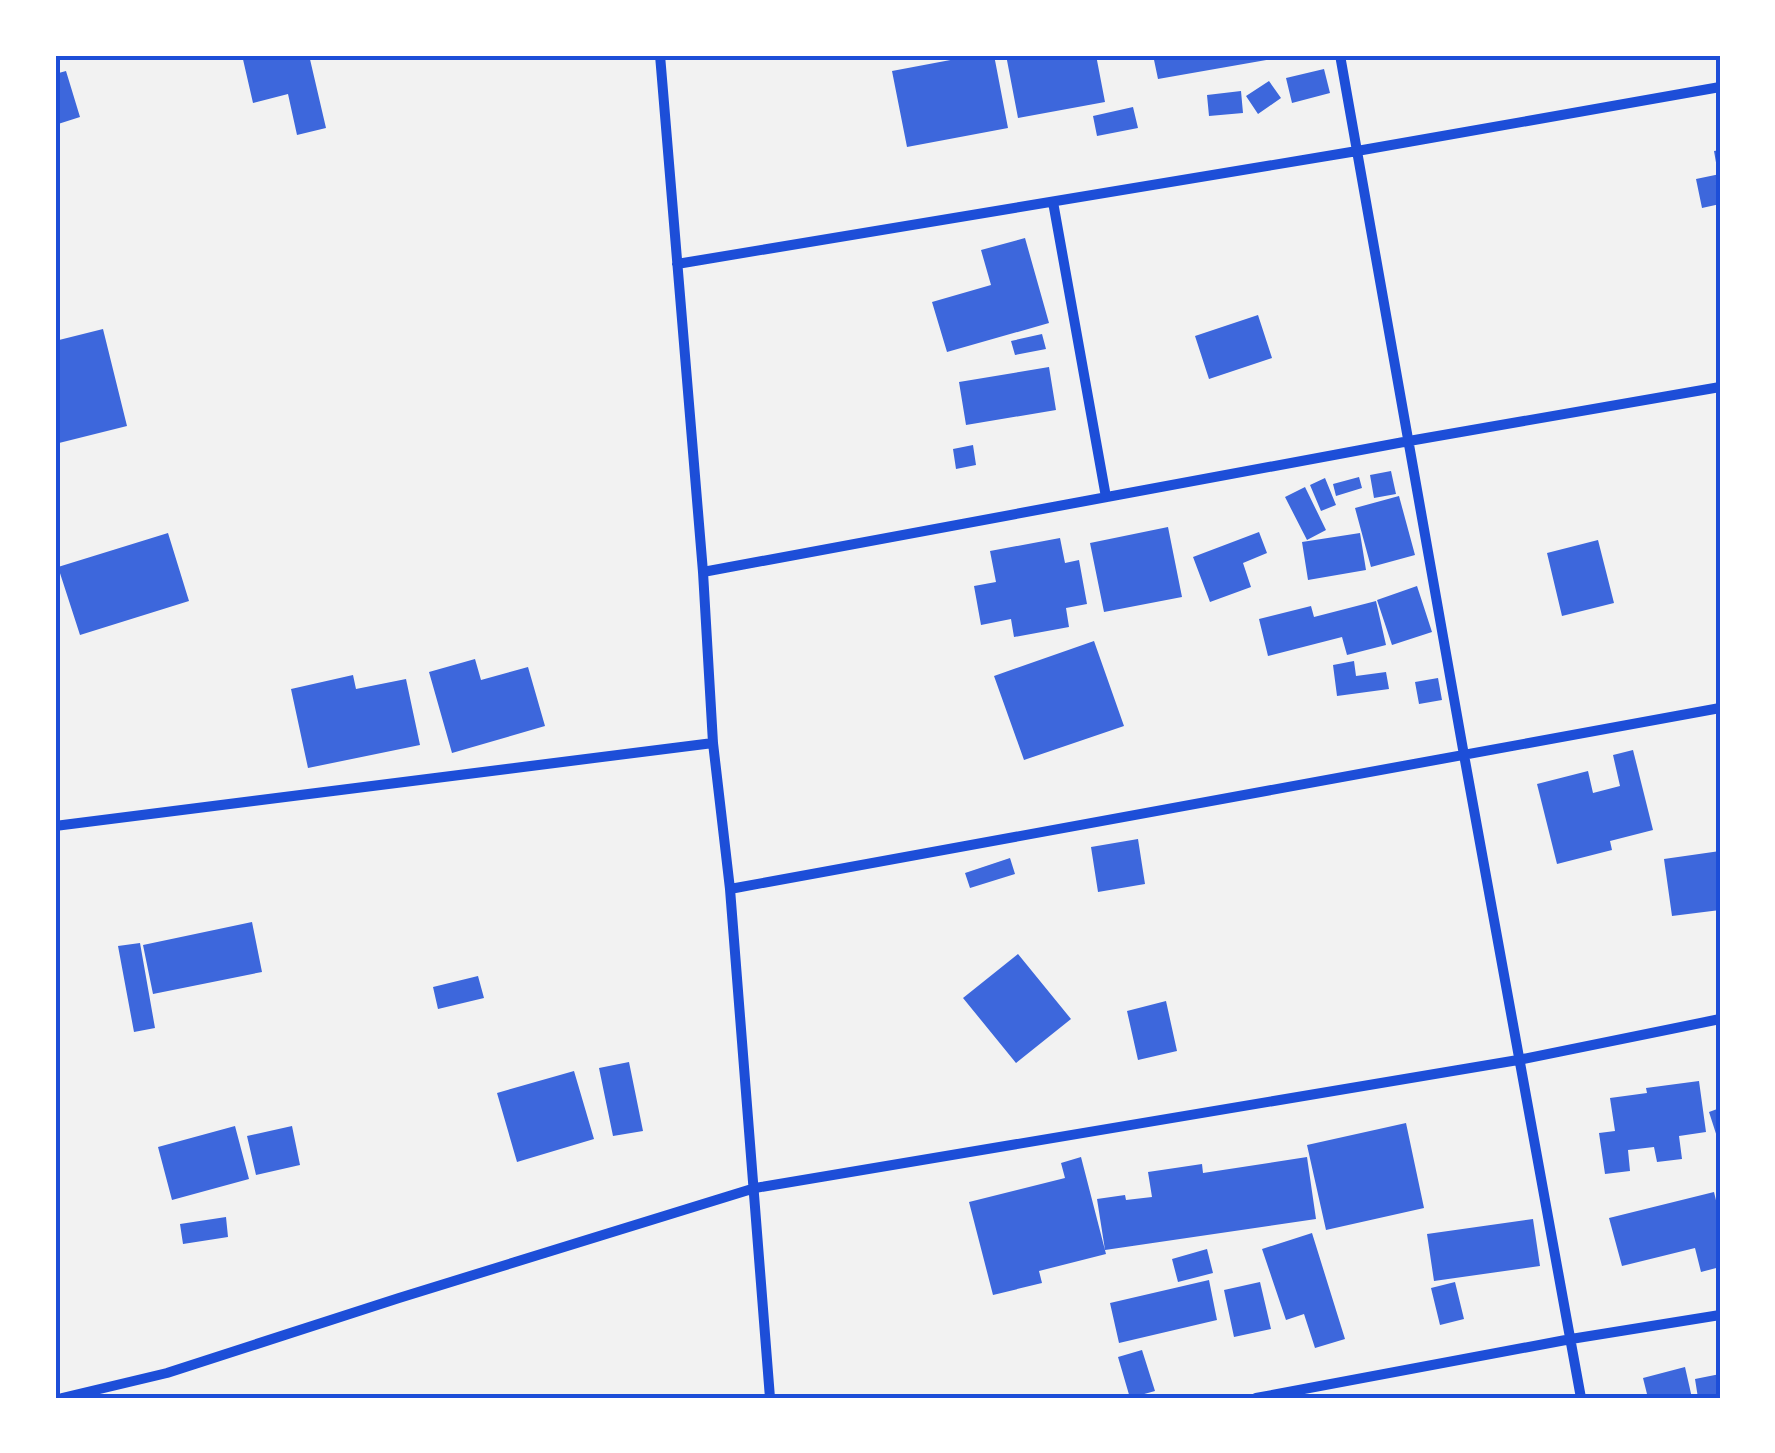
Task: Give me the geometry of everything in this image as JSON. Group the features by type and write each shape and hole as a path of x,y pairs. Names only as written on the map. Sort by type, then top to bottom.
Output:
{"street":[{"path":"660,55 703,572 713,742 730,889 770,1398"},
{"path":"1340,55 1581,1398"},
{"path":"677,264 1720,87"},
{"path":"1053,202 1106,498"},
{"path":"703,572 1720,387"},
{"path":"730,889 1720,708"},
{"path":"55,826 713,742"},
{"path":"62,1398 167,1373 755,1188 1518,1060 1720,1019"},
{"path":"1256,1398 1720,1315"}],"building":[{"path":"242,55 309,55 326,128 297,135 288,94 253,103"},
{"path":"994,55 1008,128 907,147 892,71"},
{"path":"1006,55 1096,55 1105,102 1018,118"},
{"path":"1153,55 1284,55 1284,57 1158,79"},
{"path":"1324,69 1330,93 1292,103 1286,78"},
{"path":"66,71 80,117 55,125 55,74"},
{"path":"1269,81 1281,98 1258,114 1246,96"},
{"path":"1241,91 1243,113 1209,116 1207,95"},
{"path":"1133,107 1138,128 1097,136 1093,116"},
{"path":"1720,150 1720,174 1718,174 1714,151"},
{"path":"1720,174 1720,204 1702,208 1696,179"},
{"path":"1025,238 1049,323 947,352 932,302 991,285 981,250"},
{"path":"1258,315 1272,358 1209,379 1195,336"},
{"path":"103,329 127,426 55,444 55,341"},
{"path":"1042,334 1046,349 1015,355 1011,341"},
{"path":"1049,367 1056,410 966,425 959,382"},
{"path":"973,445 976,465 956,469 953,449"},
{"path":"1391,471 1396,494 1374,498 1370,475"},
{"path":"1359,477 1362,488 1336,496 1333,484"},
{"path":"1325,478 1336,505 1321,511 1310,485"},
{"path":"1305,487 1326,530 1307,540 1285,497"},
{"path":"1399,496 1415,555 1371,567 1355,508"},
{"path":"1168,527 1182,597 1104,612 1090,543"},
{"path":"1259,532 1267,553 1243,563 1251,587 1210,602 1193,557"},
{"path":"168,533 189,601 80,635 58,567"},
{"path":"1360,533 1366,570 1308,580 1302,542"},
{"path":"1060,538 1065,563 1079,560 1087,604 1066,608 1069,627 1014,637 1011,619 981,625 974,586 996,582 990,551"},
{"path":"1598,540 1614,603 1562,616 1547,553"},
{"path":"1417,586 1432,632 1392,645 1377,600"},
{"path":"1376,601 1386,645 1347,655 1342,637 1268,656 1259,619 1311,606 1314,617"},
{"path":"1094,641 1124,726 1024,760 994,676"},
{"path":"475,659 481,680 528,667 545,726 452,753 429,672"},
{"path":"1354,661 1356,676 1386,672 1389,689 1337,696 1333,665"},
{"path":"353,675 356,689 406,679 420,745 308,768 291,689"},
{"path":"1438,678 1442,700 1419,704 1415,682"},
{"path":"1633,750 1653,830 1610,841 1612,850 1557,864 1537,784 1588,771 1593,793 1620,786 1613,755"},
{"path":"1138,839 1145,884 1098,892 1091,847"},
{"path":"1720,851 1720,910 1672,916 1664,859"},
{"path":"1010,858 1015,874 970,888 965,873"},
{"path":"252,922 262,972 153,994 143,945"},
{"path":"140,943 155,1028 134,1032 118,946"},
{"path":"1018,954 1071,1019 1016,1063 963,998"},
{"path":"478,976 484,998 438,1009 433,987"},
{"path":"1166,1001 1177,1051 1138,1060 1127,1011"},
{"path":"629,1062 643,1131 613,1136 599,1068"},
{"path":"574,1071 594,1139 517,1162 497,1093"},
{"path":"1699,1081 1706,1132 1679,1136 1682,1159 1657,1162 1654,1147 1628,1150 1630,1171 1605,1174 1599,1133 1615,1131 1610,1098 1647,1093 1646,1088"},
{"path":"1720,1108 1720,1143 1719,1143 1709,1112"},
{"path":"1406,1123 1424,1208 1326,1230 1307,1145"},
{"path":"235,1126 249,1179 172,1200 158,1147"},
{"path":"292,1126 300,1165 256,1175 247,1136"},
{"path":"1081,1157 1106,1254 1039,1271 1042,1283 993,1295 969,1202 1065,1178 1061,1163"},
{"path":"1307,1157 1316,1219 1105,1250 1097,1199 1152,1197 1148,1172 1202,1164 1203,1173"},
{"path":"1714,1192 1720,1217 1720,1267 1701,1272 1695,1248 1622,1266 1609,1218"},
{"path":"226,1217 228,1237 183,1244 180,1224"},
{"path":"1533,1219 1540,1266 1434,1281 1427,1234"},
{"path":"1312,1233 1345,1339 1315,1348 1304,1314 1286,1320 1262,1249"},
{"path":"1207,1249 1213,1273 1178,1282 1172,1259"},
{"path":"1209,1280 1217,1320 1119,1343 1110,1303"},
{"path":"1260,1282 1271,1329 1234,1337 1224,1290"},
{"path":"1455,1282 1464,1319 1440,1325 1431,1288"},
{"path":"1142,1350 1155,1391 1130,1398 1118,1357"},
{"path":"1685,1367 1692,1398 1648,1398 1643,1378"},
{"path":"1720,1374 1720,1398 1698,1398 1695,1379"}]}
